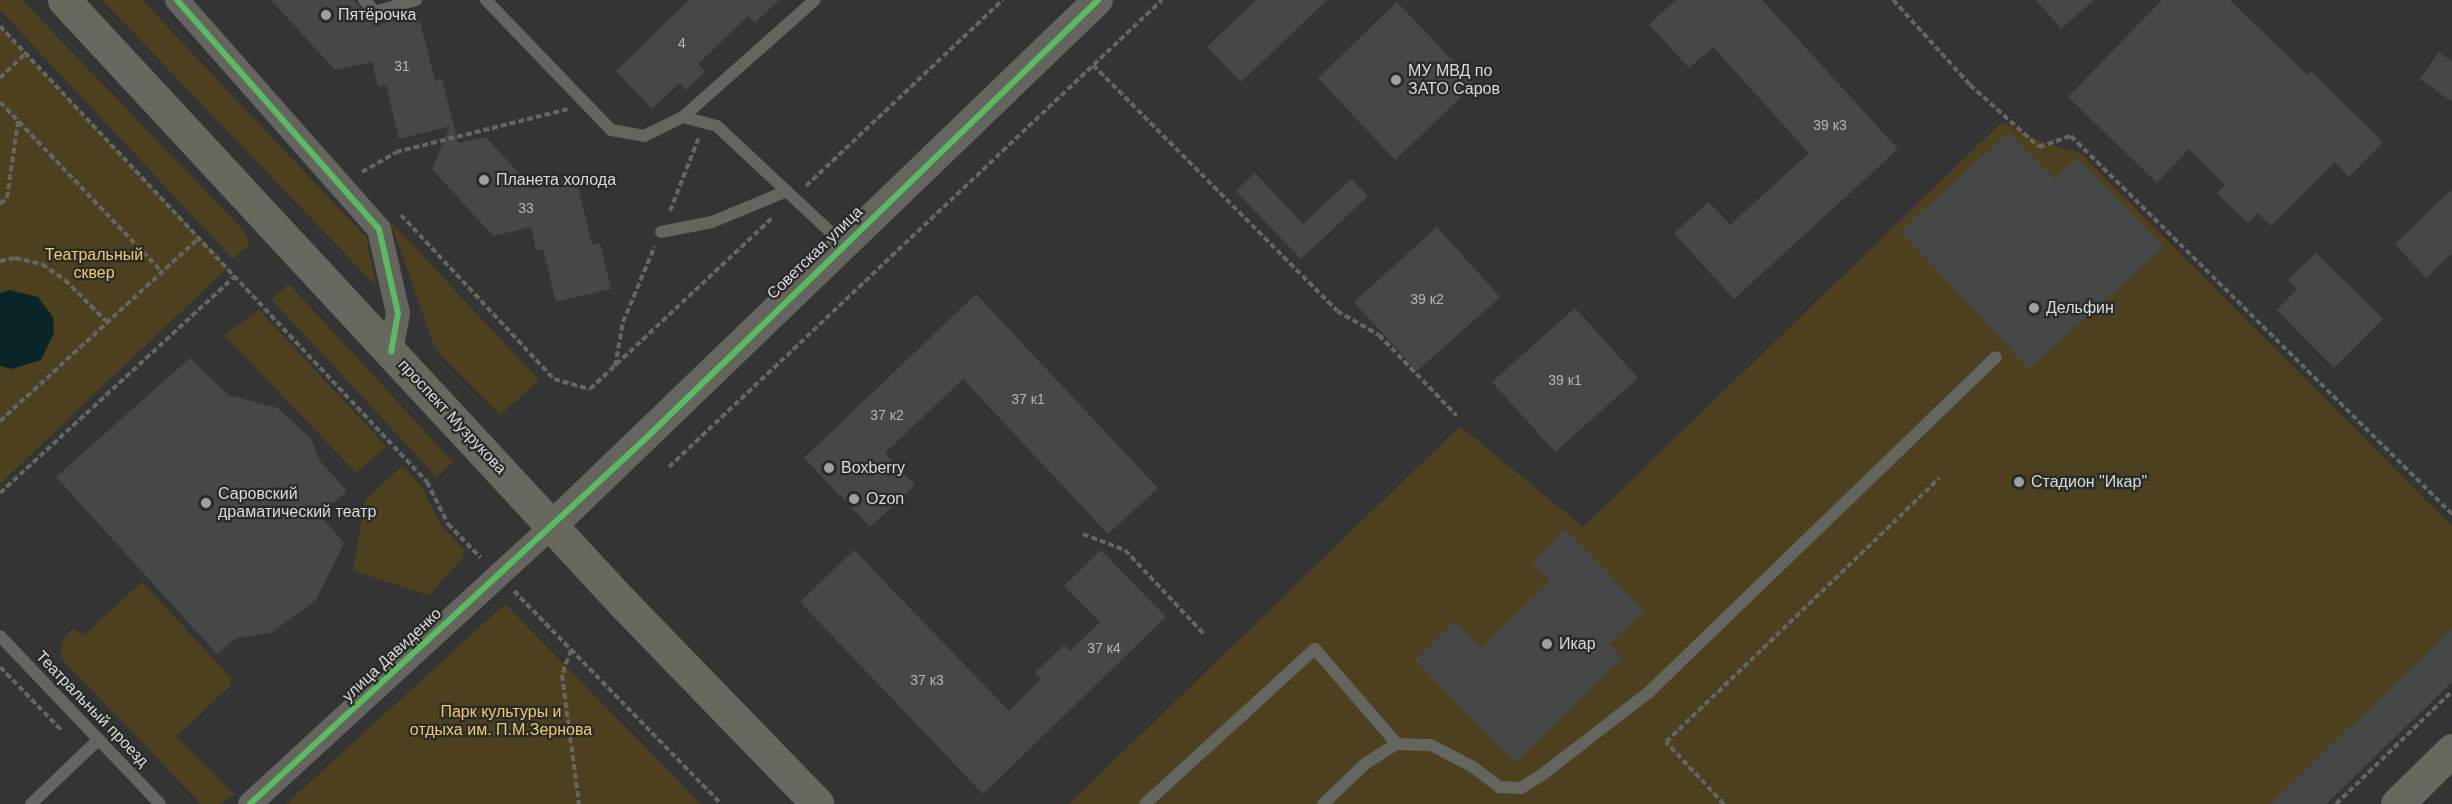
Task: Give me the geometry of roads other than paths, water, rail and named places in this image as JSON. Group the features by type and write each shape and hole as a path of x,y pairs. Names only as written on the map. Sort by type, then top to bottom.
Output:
{"main road":[{"name":"проспект Музрукова","path":"64,0 552,526 818,804"},
{"path":"2397,804 2452,750"}],"street":[{"path":"177,0 379,229 398,313 391,351"},
{"name":"Советская улица","path":"552,526 1098,0"},
{"name":"улица Давиденко","path":"250,804 552,526"}],"lane":[{"path":"364,0 375,12 416,0"},
{"path":"486,0 611,130 644,136 683,117 814,0"},
{"path":"683,117 717,126 843,244"},
{"path":"661,232 712,222 787,191"},
{"path":"1323,804 1366,763 1397,744 1431,745 1473,767 1500,788 1521,788 1543,774 1650,692 1996,357"},
{"name":"Театральный проезд","path":"0,636 160,804"},
{"path":"1145,804 1316,649 1397,744"},
{"path":"31,804 99,739"}],"water":[{"path":"9,290 38,297 53,317 54,333 41,360 12,369 0,366 0,293"}],"place":[{"name":"Пятёрочка","path":"326,15"},
{"name":"МУ МВД по ЗАТО Саров","path":"1396,80"},
{"name":"Планета холода","path":"484,180"},
{"name":"Дельфин","path":"2034,308"},
{"name":"Boxberry","path":"829,468"},
{"name":"Стадион \"Икар\"","path":"2019,482"},
{"name":"Ozon","path":"854,499"},
{"name":"Саровский драматический театр","path":"206,503"},
{"name":"Икар","path":"1547,644"}],"park label":[{"name":"Театральный сквер","path":"94,264"},
{"name":"Парк культуры и отдыха им. П.М.Зернова","path":"501,721"}]}
